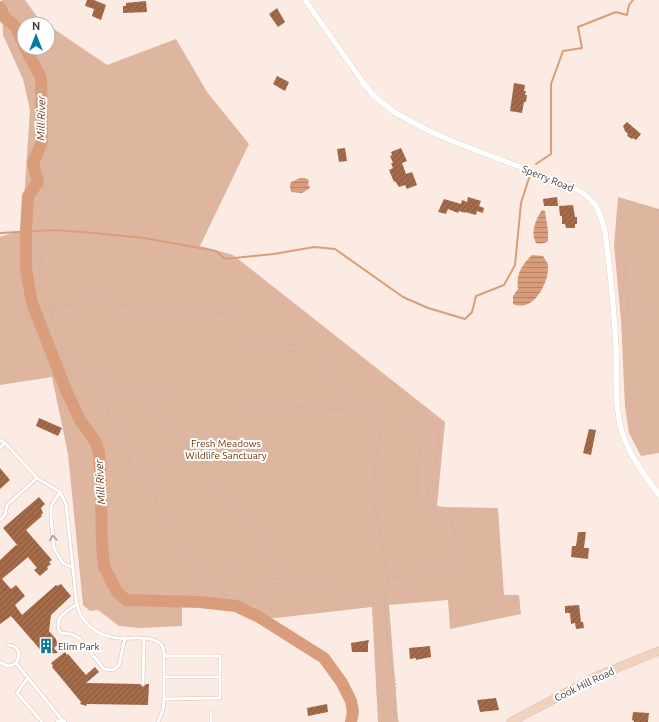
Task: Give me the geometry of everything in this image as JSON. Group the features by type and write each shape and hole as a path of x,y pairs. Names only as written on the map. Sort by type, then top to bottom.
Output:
{"street":[{"name":"Sperry Road","path":"305,0 365,85 381,102 394,112 457,143 573,187 587,195 593,201 602,217 606,231 615,329 619,422 631,453 659,495"},
{"name":"Cook Hill Road","path":"511,722 595,677 659,651"}],"lane":[{"path":"0,440 6,444 37,478 60,492 66,504 77,604 84,621 92,629 104,635 117,638 158,640 162,645 165,652 164,699 163,710 158,722"},
{"path":"0,448 6,444"},
{"path":"0,520 4,515 6,505 37,478"},
{"path":"60,492 51,506 54,549 63,563 73,568"},
{"path":"77,604 58,619 57,626 60,633 71,634 79,638 104,669 113,670 119,665 124,638"},
{"path":"143,684 144,639"},
{"path":"0,662 6,666 16,663 19,656 17,649 12,645 8,645"},
{"path":"164,656 220,656 220,677 220,698 164,699"},
{"path":"16,663 63,721 57,722"},
{"path":"164,677 220,677"},
{"path":"28,678 17,693 42,722"},
{"path":"211,712 211,722"}],"path":[{"path":"53,159 44,174 44,185 51,204 51,210 42,226 40,290 49,305 58,342 67,358 74,366 82,371 129,388 175,398 226,398 241,402 269,403 310,408 337,409 363,407 382,413 394,414 413,425 439,430 440,438 436,462 430,473 428,496 429,501 438,516 446,513 452,522 457,545 465,568 441,574 388,578"},
{"path":"632,335 632,330 627,325 626,319 629,312 628,296 624,287 626,264 631,258 632,253 651,236 659,234"},
{"path":"49,305 61,306 97,301 153,309 180,308 237,316 255,344 274,342 284,343 308,349 324,359 331,373 341,386 363,407"},
{"path":"632,330 644,321 659,314"},
{"path":"274,342 274,347 286,352 302,348"},
{"path":"95,376 109,409 107,415 124,440 127,448 128,460 133,470 151,485 161,512 194,561 194,568 199,584 210,580 223,572 277,579 307,578 315,579 333,591 360,603 385,602"},
{"path":"152,392 160,413 185,446 203,465 255,528 260,536 269,562 289,579"},
{"path":"382,413 382,425 373,487 379,533 388,578 385,593 387,640 396,686 394,709 396,716"},
{"path":"428,429 417,462 416,495 418,501 429,501"},
{"path":"151,485 158,473 171,457 185,446"},
{"path":"210,580 218,591 241,600 251,602 261,599 275,589 277,579"}],"green space":[{"name":"Fresh Meadows Wildlife Sanctuary","path":"2,0 25,0 37,16 16,16 16,56 56,56 56,30 107,65 176,39 207,92 249,144 200,246 233,255 445,422 437,506 498,508 504,595 519,595 521,614 450,629 448,600 389,605 399,722 378,722 372,607 267,619 254,618 221,607 182,604 182,626 140,628 119,626 98,610 90,611 83,605 68,454 52,377 0,385 0,237 22,230 30,110 23,79 3,35"},
{"path":"618,197 659,209 659,453 641,456 629,433 625,407 621,320 614,245"}],"shaded area":[{"path":"300,178 309,180 308,184 310,188 302,193 291,192 291,182"},
{"path":"542,210 545,211 548,241 539,244 536,243 534,239 534,230 536,221"},
{"path":"532,255 543,256 548,264 548,274 538,296 530,303 519,306 513,304 513,296 518,289 520,270"}],"building":[{"path":"87,0 94,0 106,5 101,20 92,16 94,9 85,6"},
{"path":"146,1 147,12 123,13 123,6 126,6 126,3"},
{"path":"277,8 285,22 278,27 269,14"},
{"path":"277,76 289,82 285,91 273,84"},
{"path":"514,83 525,85 524,91 526,91 525,95 527,95 522,113 510,111"},
{"path":"627,122 641,134 636,140 627,136 628,134 623,126"},
{"path":"345,148 347,161 339,162 337,149"},
{"path":"401,148 407,161 402,163 406,174 412,172 417,185 407,189 405,185 399,187 395,181 394,182 389,170 393,168 391,163 393,163 390,156 392,155 391,152"},
{"path":"468,197 481,201 479,206 484,208 483,213 477,211 476,215 459,211 458,213 448,209 446,214 438,212 444,199 461,204 462,200 467,202"},
{"path":"557,197 558,206 544,206 543,199"},
{"path":"573,205 575,217 577,217 577,224 575,224 575,228 566,228 565,224 562,224 562,216 560,216 559,206"},
{"path":"39,418 62,428 58,436 36,426"},
{"path":"589,429 596,430 591,455 583,453"},
{"path":"0,468 10,480 0,489"},
{"path":"39,497 45,504 41,508 43,513 41,515 42,516 26,530 52,560 49,562 51,564 40,576 34,570 37,568 28,557 2,579 11,589 16,585 25,596 15,605 22,615 56,585 61,584 71,596 51,615 49,631 56,639 58,644 54,648 58,653 44,654 11,616 0,624 0,560 16,545 18,546 3,528"},
{"path":"578,532 586,532 584,548 589,548 588,559 571,557 572,546 576,546"},
{"path":"579,605 581,622 583,622 584,628 576,629 575,623 571,624 570,613 565,613 565,606"},
{"path":"369,640 368,652 352,652 351,643"},
{"path":"430,646 431,657 416,660 416,658 410,659 409,648"},
{"path":"65,652 86,675 95,667 99,672 86,683 140,684 143,687 146,684 149,684 148,705 87,704 86,706 80,704 81,702 52,667 53,666 51,663"},
{"path":"496,698 499,710 480,712 477,700"},
{"path":"327,704 328,712 308,716 307,708"},
{"path":"633,712 649,713 648,722 634,722 632,720"}],"waterway":[{"path":"536,164 551,154 551,84 563,51 582,48 578,27 616,12 627,15 629,5 633,0"},
{"name":"Mill River","path":"0,7 5,18 16,28"},
{"name":"Mill River","path":"29,56 41,78 42,142 33,163 38,182 28,196 26,269 32,303 66,390 80,420 95,441 99,452 104,566 117,592 126,600 200,602 236,606 259,617 324,658 342,683 351,701 353,712 351,722"},
{"path":"0,233 54,230 144,238 216,251 225,259 274,254 314,247 335,249 403,297 428,308 465,319 472,312 476,296 504,285 515,265 521,203 529,178"}],"place":[{"name":"Elim Park","path":"46,646"}]}
